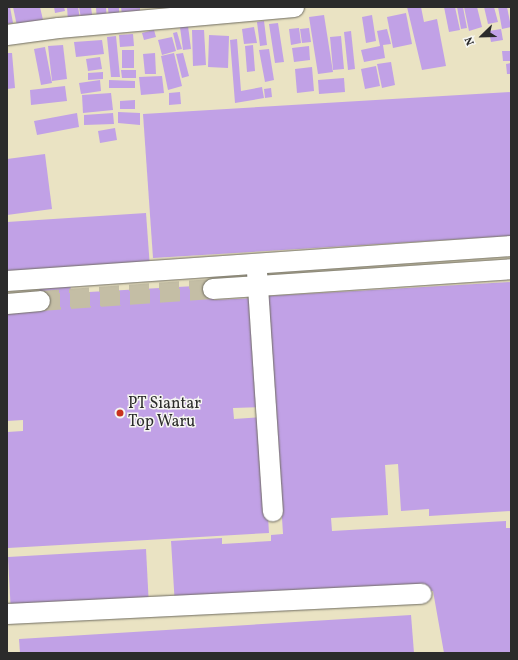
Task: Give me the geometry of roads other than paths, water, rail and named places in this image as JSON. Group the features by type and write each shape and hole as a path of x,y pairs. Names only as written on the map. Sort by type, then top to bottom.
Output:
{"street":[{"path":"7,35 59,28 282,8"},
{"path":"7,281 256,262 511,246"},
{"path":"432,252 432,274"},
{"path":"256,262 273,511"},
{"path":"213,289 511,269"},
{"path":"7,304 40,301"},
{"path":"7,614 422,594"}],"tunnel":[{"path":"40,301 213,289"}],"place":[{"name":"PT Siantar Top Waru","path":"120,413"}]}
